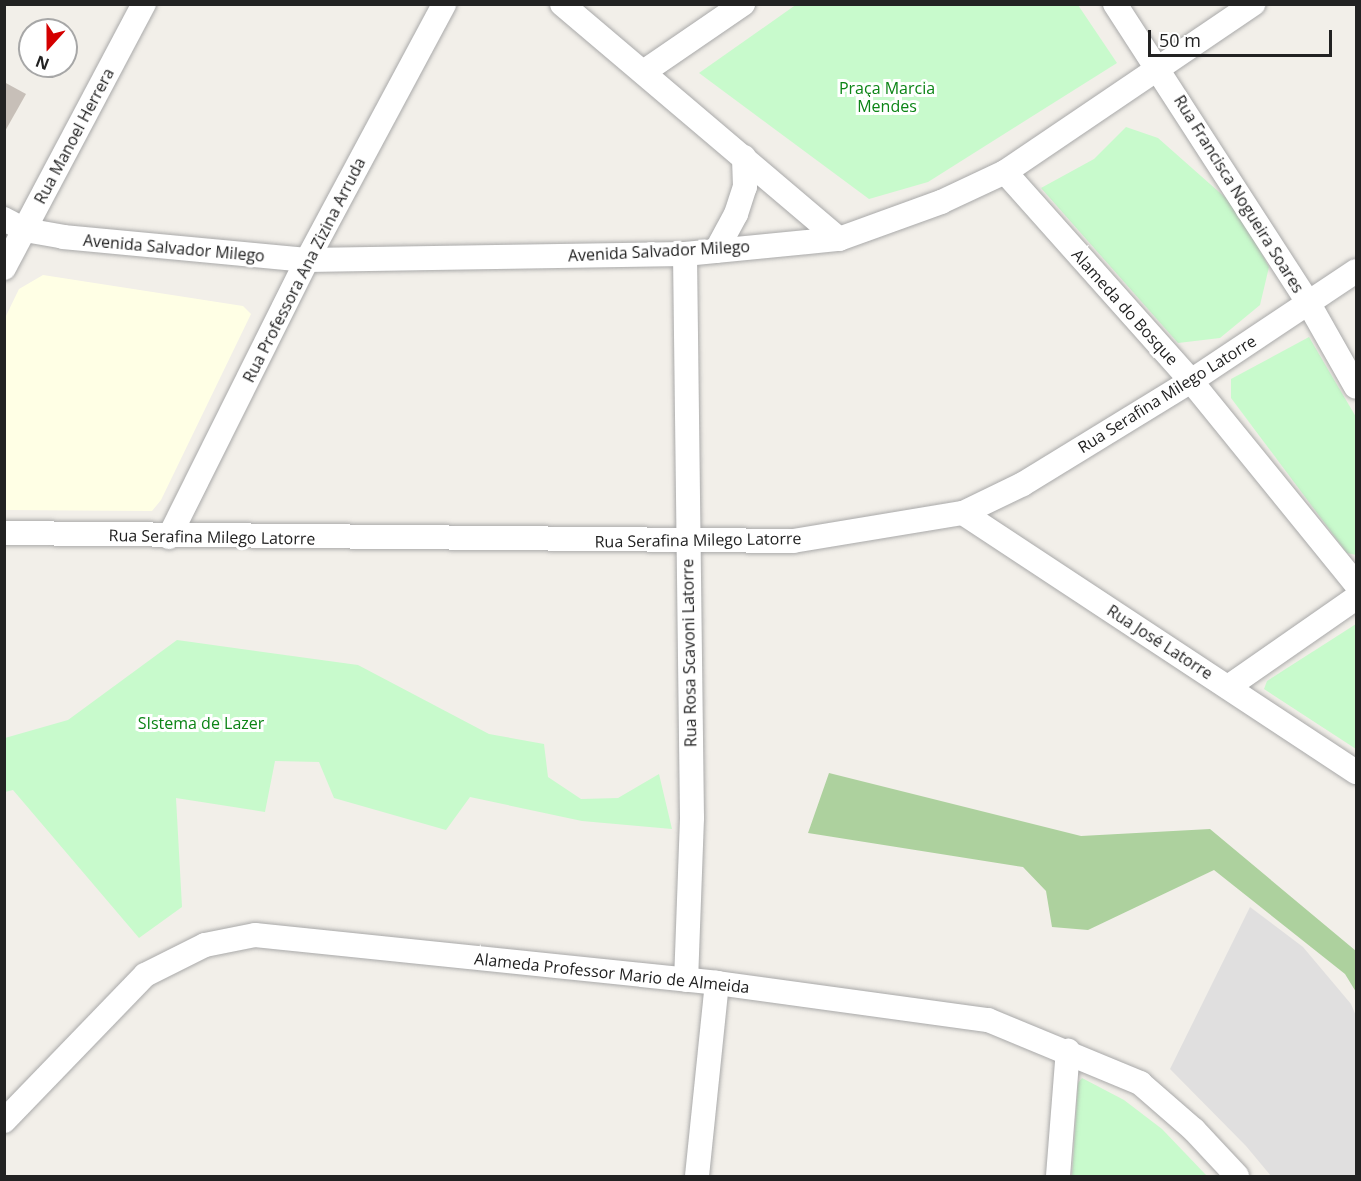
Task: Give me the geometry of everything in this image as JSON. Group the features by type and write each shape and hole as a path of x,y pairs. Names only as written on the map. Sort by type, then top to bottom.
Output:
{"street":[{"name":"Rua Manoel Herrera","path":"4,268 15,224 144,4"},
{"name":"Rua Professora Ana Zizina Arruda","path":"169,537 307,260 444,4"},
{"path":"562,4 645,71 840,239"},
{"path":"645,71 743,4"},
{"name":"Rua Francisca Nogueira Soares","path":"1114,4 1159,69 1309,304 1356,387"},
{"name":"Avenida Salvador Milego","path":"15,224 63,237 307,260 685,254 840,239 941,202 1005,172 1253,4"},
{"path":"716,251 736,214 745,187 744,157"},
{"name":"Alameda do Bosque","path":"1005,172 1191,381 1356,584"},
{"name":"Rua Rosa Scavoni Latorre","path":"685,254 692,818 686,980"},
{"name":"Rua Serafina Milego Latorre","path":"4,533 169,537 793,541 963,513 1023,484 1191,381 1356,271"},
{"name":"Rua José Latorre","path":"963,513 1356,772"},
{"path":"1228,687 1356,598"},
{"name":"Alameda Professor Mario de Almeida","path":"4,1121 145,975 205,945 255,935 717,983 988,1020 1068,1050 1140,1083 1194,1130 1238,1176"},
{"path":"697,1176 717,983"},
{"path":"1058,1176 1068,1050"}],"shaded area":[{"path":"43,275 243,306 251,314 161,500 152,511 5,510 5,318 19,289"},
{"path":"1250,907 1303,947 1351,1004 1356,1016 1356,1176 1271,1176 1246,1146 1170,1069"}],"green space":[{"name":"Praça Marcia Mendes","path":"797,4 1078,5 1117,63 928,182 869,199 699,73"},
{"path":"1126,127 1158,138 1236,207 1269,267 1260,305 1220,338 1178,343 1041,188 1094,159"},
{"path":"1309,337 1356,417 1356,555 1347,553 1231,398 1231,379"},
{"path":"1356,624 1356,749 1264,689 1267,681"},
{"name":"SIstema de Lazer","path":"177,640 358,665 489,734 544,744 548,777 581,799 618,798 659,774 672,829 582,821 470,797 446,830 334,798 319,762 275,761 265,812 176,798 182,907 139,938 13,790 5,792 5,738 68,720"},
{"path":"829,773 1081,836 1210,829 1356,951 1356,992 1345,974 1214,870 1088,930 1052,927 1046,891 1023,867 808,833"},
{"path":"1082,1078 1124,1100 1162,1129 1207,1176 1072,1176 1078,1083"}],"building":[{"path":"4,82 26,94 4,133"}]}
